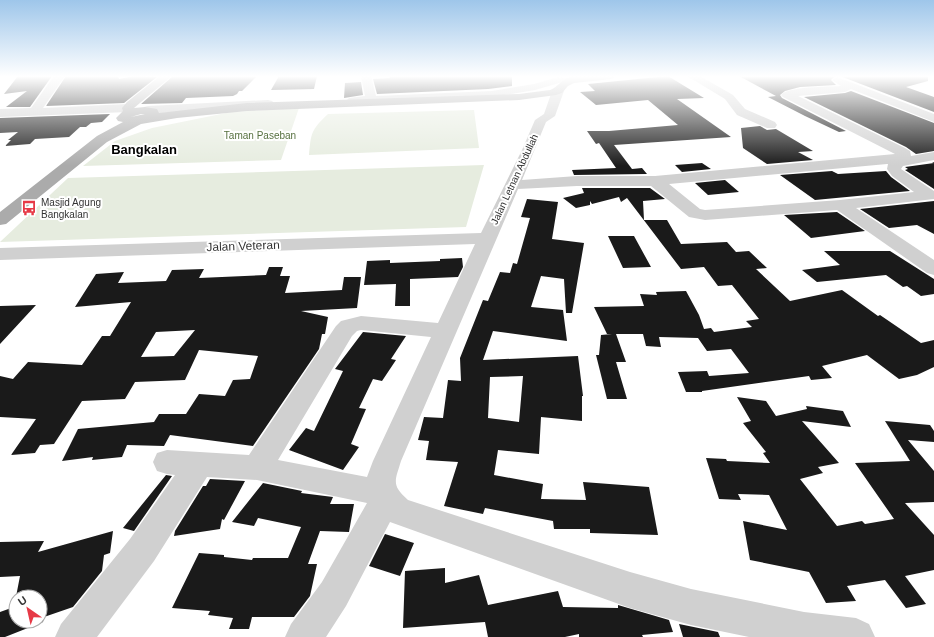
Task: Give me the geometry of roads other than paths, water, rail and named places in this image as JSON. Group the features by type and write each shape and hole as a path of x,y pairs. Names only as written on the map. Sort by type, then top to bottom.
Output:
{"main road":[{"path":"132,106 135,114"},
{"path":"0,206 109,124 135,114 283,106"},
{"path":"0,220 135,114"},
{"path":"50,168 66,168"}],"street":[{"path":"34,112 39,106"},
{"path":"0,113 34,112 135,114 185,107 215,106"},
{"path":"534,106 541,113"},
{"name":"Jalan Letnan Abdullah","path":"383,496 381,477 387,461 512,184 541,113 543,106"},
{"name":"Jalan Letnan Abdullah","path":"541,113 549,116 553,106"},
{"path":"736,106 741,112 771,125"},
{"path":"512,184 577,181 655,181 887,160 904,156 905,154 900,151 809,106"},
{"path":"902,106 934,118"},
{"path":"932,195 897,173 894,169 895,165 899,162 934,156"},
{"path":"655,181 694,213 700,215 932,195"},
{"path":"840,204 934,269"},
{"name":"Jalan Veteran","path":"0,254 487,238"},
{"path":"257,468 344,331 349,326 361,324 445,331"},
{"path":"167,462 257,468 383,496 398,511 638,592 691,607 719,613 804,630 856,637"},
{"path":"73,637 142,550 199,464"},
{"path":"304,637 334,594 383,496"},
{"path":"73,637 80,637"}],"place":[{"name":"Masjid Agung Bangkalan","path":"29,208"}],"district":[{"name":"Bangkalan","path":"144,149"}],"park label":[{"name":"Taman Paseban","path":"260,135"}]}
